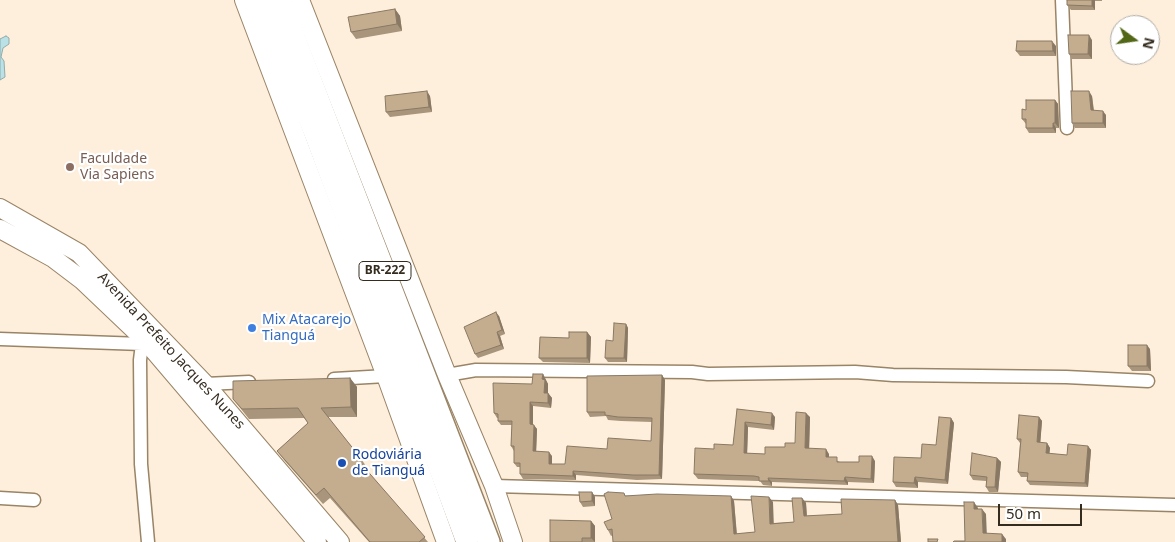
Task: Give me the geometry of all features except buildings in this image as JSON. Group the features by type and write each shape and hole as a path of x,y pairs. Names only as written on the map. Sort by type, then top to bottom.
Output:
{"highway":[{"name":"BR-222","path":"261,0 316,136 467,542"},
{"name":"BR-222","path":"280,0 489,542"}],"main road":[{"name":"BR-222","path":"244,0 386,376 446,542"},
{"path":"300,0 447,376 494,486 513,542"},
{"name":"Avenida Prefeito Jacques Nunes","path":"0,208 79,253 147,337"},
{"name":"Avenida Prefeito Jacques Nunes","path":"0,229 53,258 82,280 147,337 198,389 312,522 340,542"},
{"name":"Avenida Prefeito Jacques Nunes","path":"312,522 317,542"}],"street":[{"path":"1062,0 1066,128"},
{"path":"0,339 147,337 140,360 141,464 148,542"},
{"path":"447,376 476,370 692,372 708,374 855,372 894,375 1066,377 1148,381"},
{"path":"321,380 386,376"},
{"path":"198,389 263,382"},
{"path":"494,486 1175,505"},
{"path":"0,498 34,500"}],"water":[{"path":"6,36 9,38 9,44 3,48 1,57 4,61 5,77 0,80 0,39"}],"place":[{"name":"Faculdade Via Sapiens","path":"70,167"},
{"name":"Mix Atacarejo Tianguá","path":"252,328"},
{"name":"Rodoviária de Tianguá","path":"342,463"}]}
